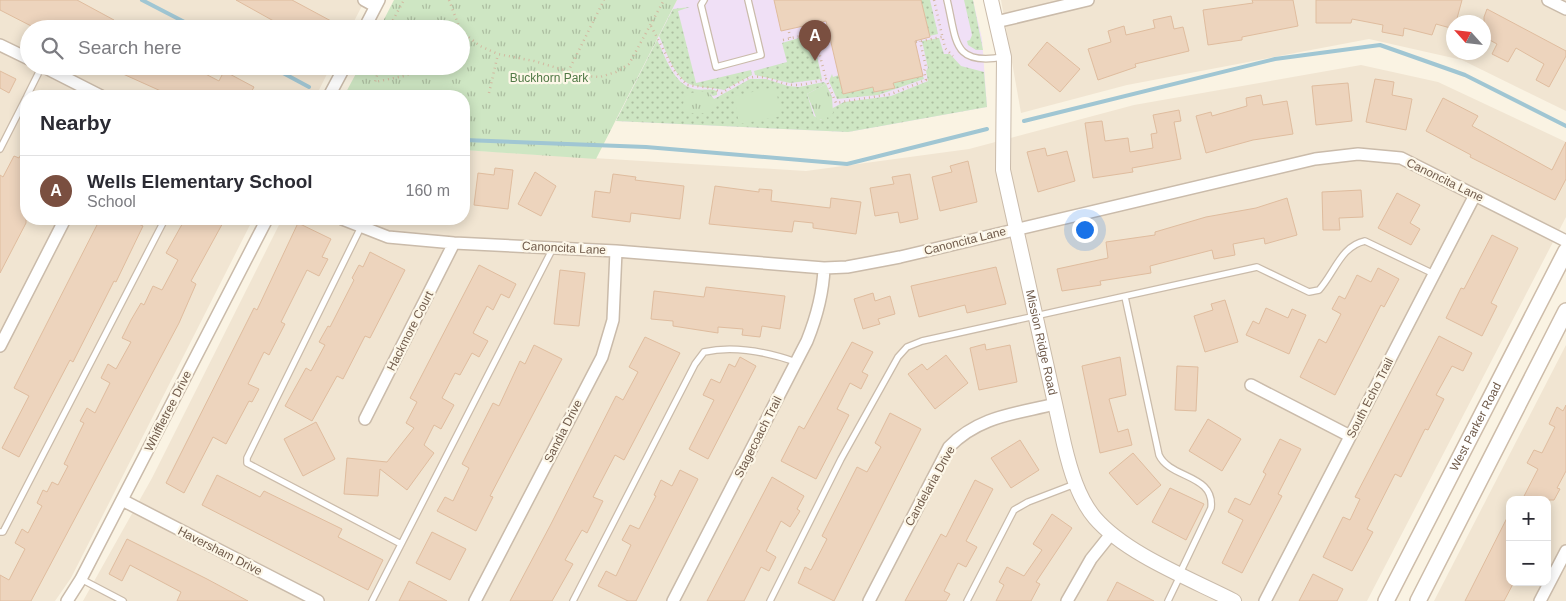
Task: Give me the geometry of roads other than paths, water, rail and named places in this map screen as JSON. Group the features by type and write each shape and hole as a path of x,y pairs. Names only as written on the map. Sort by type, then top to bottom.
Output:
{"main road":[{"name":"West Parker Road","path":"1386,601 1566,252"},
{"path":"1418,601 1566,311"}],"street":[{"path":"364,0 377,3 368,20"},
{"name":"Mission Ridge Road","path":"991,0 1004,57 1003,170 1014,229 1064,444 1076,484 1094,517 1111,534 1134,550 1234,601"},
{"path":"996,22 1086,0"},
{"path":"1548,0 1566,9"},
{"path":"0,45 20,55"},
{"path":"60,75 89,90"},
{"path":"332,90 340,75"},
{"name":"Canoncita Lane","path":"356,225 388,236 454,243 616,251 824,268 873,263 1315,159 1358,154 1401,158 1566,242"},
{"name":"South Echo Trail","path":"1266,601 1475,195"},
{"path":"0,346 62,225"},
{"name":"Whiffletree Drive","path":"67,601 81,579 264,225"},
{"name":"Hackmore Court","path":"365,419 454,243"},
{"name":"Sandia Drive","path":"475,601 602,357 613,320 616,251"},
{"name":"Stagecoach Trail","path":"673,601 796,362 817,316 823,290 824,268"},
{"path":"1251,386 1350,436"},
{"name":"Candelaria Drive","path":"869,601 949,447 964,432 981,423 1055,404"},
{"name":"Haversham Drive","path":"122,500 318,601"},
{"path":"1067,601 1091,559 1111,534"},
{"path":"1540,601 1566,551"}],"lane":[{"path":"704,0 701,5 716,66 761,56 748,0"},
{"path":"947,0 957,41 962,52 969,58 976,60 1004,57"},
{"path":"30,90 38,75"},
{"path":"0,149 20,110"},
{"path":"0,532 3,532 162,225"},
{"path":"361,227 247,458 248,463 401,544"},
{"path":"770,601 841,459 902,352 907,347 922,342 1257,267 1308,292 1320,290 1345,251 1354,243 1365,241 1434,274"},
{"path":"372,601 553,248"},
{"path":"1125,297 1159,455 1163,463 1207,487 1212,498 1211,508 1168,601"},
{"path":"573,601 695,364 704,352 720,348 754,351 770,353 796,362"},
{"path":"967,601 1014,510 1028,502 1076,484"},
{"path":"81,579 123,601"}],"waterway":[{"path":"142,0 181,20"},
{"path":"1024,121 1275,59 1380,45 1465,75 1566,126"},
{"path":"287,75 309,87"},
{"path":"470,140 646,147 847,164 987,129"}],"place":[{"name":"Wells Elementary School","path":"815,61"}],"park label":[{"name":"Buckhorn Park","path":"549,78"}]}
